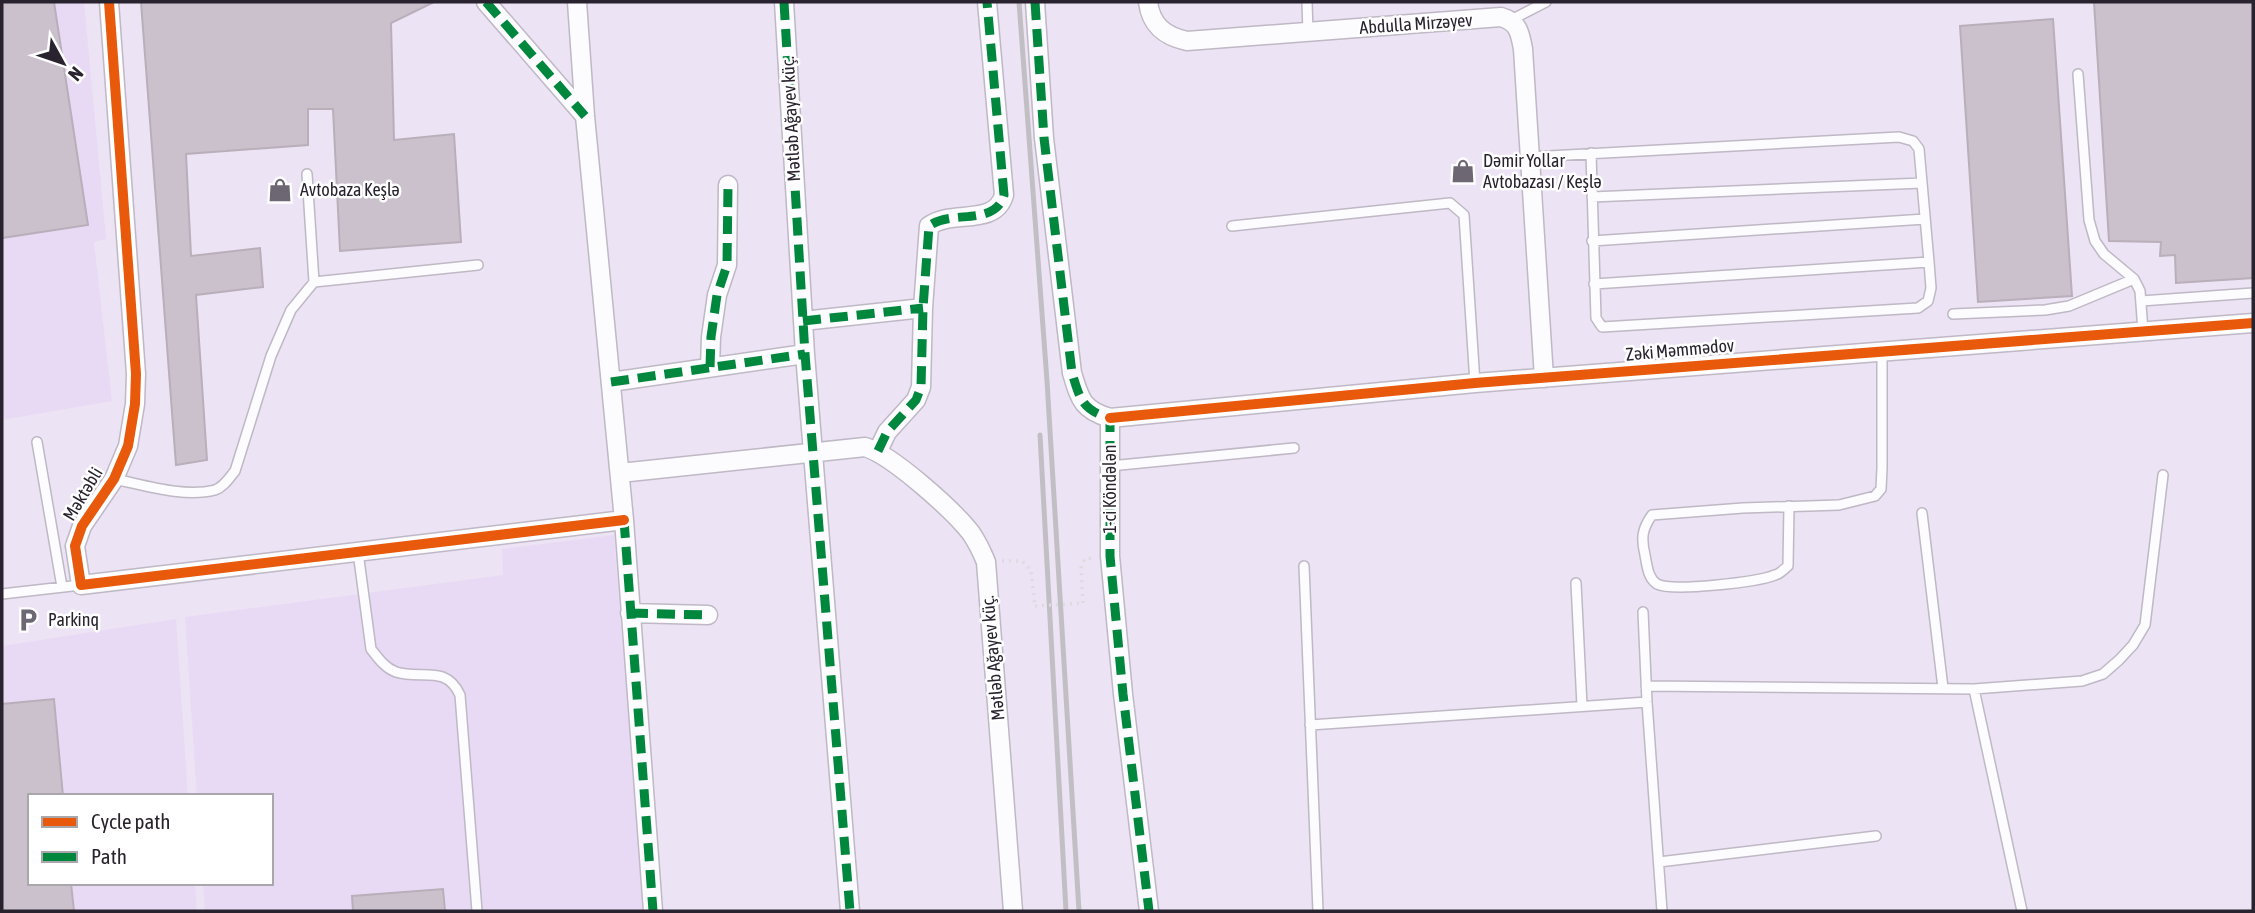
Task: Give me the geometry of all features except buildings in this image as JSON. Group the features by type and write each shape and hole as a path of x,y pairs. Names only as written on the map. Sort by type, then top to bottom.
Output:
{"street":[{"name":"Məktəbli","path":"81,585 75,546 82,526 114,479 128,446 135,404 136,374 109,2"},
{"path":"486,2 585,116"},
{"path":"577,2 585,116 624,520 653,911"},
{"name":"Mətləb Ağayev küç.","path":"784,2 805,354 850,911"},
{"path":"620,473 852,447 866,447 878,451 887,432 916,400 921,387 929,226 937,220 994,212 1001,205 1004,195 987,2"},
{"path":"1035,2 1044,138 1072,373 1084,405 1096,414 1110,418"},
{"name":"Abdulla Mirzəyev","path":"1148,2 1155,24 1165,34 1187,41 1501,17 1511,20"},
{"path":"1511,20 1520,31 1523,49 1544,378"},
{"path":"710,366 717,295 727,265 728,185"},
{"path":"803,321 923,308"},
{"name":"Zəki Məmmədov","path":"1110,418 1475,383 2253,323"},
{"path":"611,382 805,354"},
{"name":"1-ci Köndələn","path":"1110,418 1110,556 1123,694 1149,911"},
{"name":"Mətləb Ağayev küç.","path":"878,451 953,513 971,534 986,562 1013,911"},
{"path":"81,585 624,520"},
{"path":"630,613 708,615"}],"lane":[{"path":"1307,2 1308,32"},
{"path":"1511,20 1546,2"},
{"path":"2078,74 2089,220 2095,241 2104,254 2134,279 2140,291 2143,331"},
{"path":"1530,157 1591,153 1899,137 1913,141 1919,149 1931,288 1928,302 1918,308 1602,327 1595,318 1591,153"},
{"path":"114,479 174,492 216,490 235,471 271,355 291,310 314,282 307,174"},
{"path":"1592,197 1922,183"},
{"path":"1232,226 1450,203 1464,215 1475,383"},
{"path":"1592,241 1925,219"},
{"path":"1594,284 1929,262"},
{"path":"314,282 478,265"},
{"path":"1953,314 2045,310 2069,306 2134,279"},
{"path":"2141,301 2253,293"},
{"path":"1789,506 1788,566 1778,575 1670,589 1655,583 1648,574 1643,528 1653,515 1789,506 1839,505 1875,496 1881,488 1882,352"},
{"path":"37,442 62,587"},
{"path":"1110,466 1294,448"},
{"path":"1646,686 1974,689 2082,681 2103,674 2133,645 2145,625 2163,475"},
{"path":"1922,513 1943,688"},
{"path":"358,552 371,649 381,662 396,672 443,676 455,684 460,695 477,911"},
{"path":"1304,566 1318,911"},
{"path":"1576,583 1582,706"},
{"path":"2,594 81,585"},
{"path":"1643,612 1662,911"},
{"path":"1974,689 2022,911"},
{"path":"1310,725 1647,702"},
{"path":"1659,862 1876,836"}],"path":[{"path":"986,562 1022,561 1031,570 1035,606 1083,603 1081,566"}],"shaded area":[{"path":"2,2 84,2 106,239 94,242 112,401 2,420"},
{"path":"614,535 643,911 205,911 203,885 273,885 273,794 197,794 185,617 503,575 502,549"},
{"path":"176,619 188,794 28,794 28,885 195,885 197,911 2,911 2,646"}],"railway":[{"path":"1019,2 1047,381 1079,911"},
{"path":"1040,435 1066,911"}],"marked path":[{"path":"486,2 585,116"},
{"path":"784,2 805,354 850,911"},
{"path":"878,451 887,432 916,400 921,387 929,226 949,218 992,211 1004,195 987,2"},
{"path":"1035,2 1044,138 1072,373 1077,390 1088,407 1110,418 1110,556 1123,694 1149,911"},
{"path":"710,367 717,295 727,265 728,185"},
{"path":"803,321 923,308"},
{"path":"611,382 805,354"},
{"path":"624,520 653,911"},
{"path":"630,613 708,615"}],"cycle path":[{"path":"109,2 136,374 135,404 128,446 114,479 82,526 75,546 81,585 624,520"},
{"path":"1110,418 1475,383 2253,323"}],"place":[{"name":"Dəmir Yollar Avtobazası / Keşlə","path":"1463,171"},
{"name":"Avtobaza Keşlə","path":"280,190"},
{"name":"Parkinq","path":"28,620"}]}
